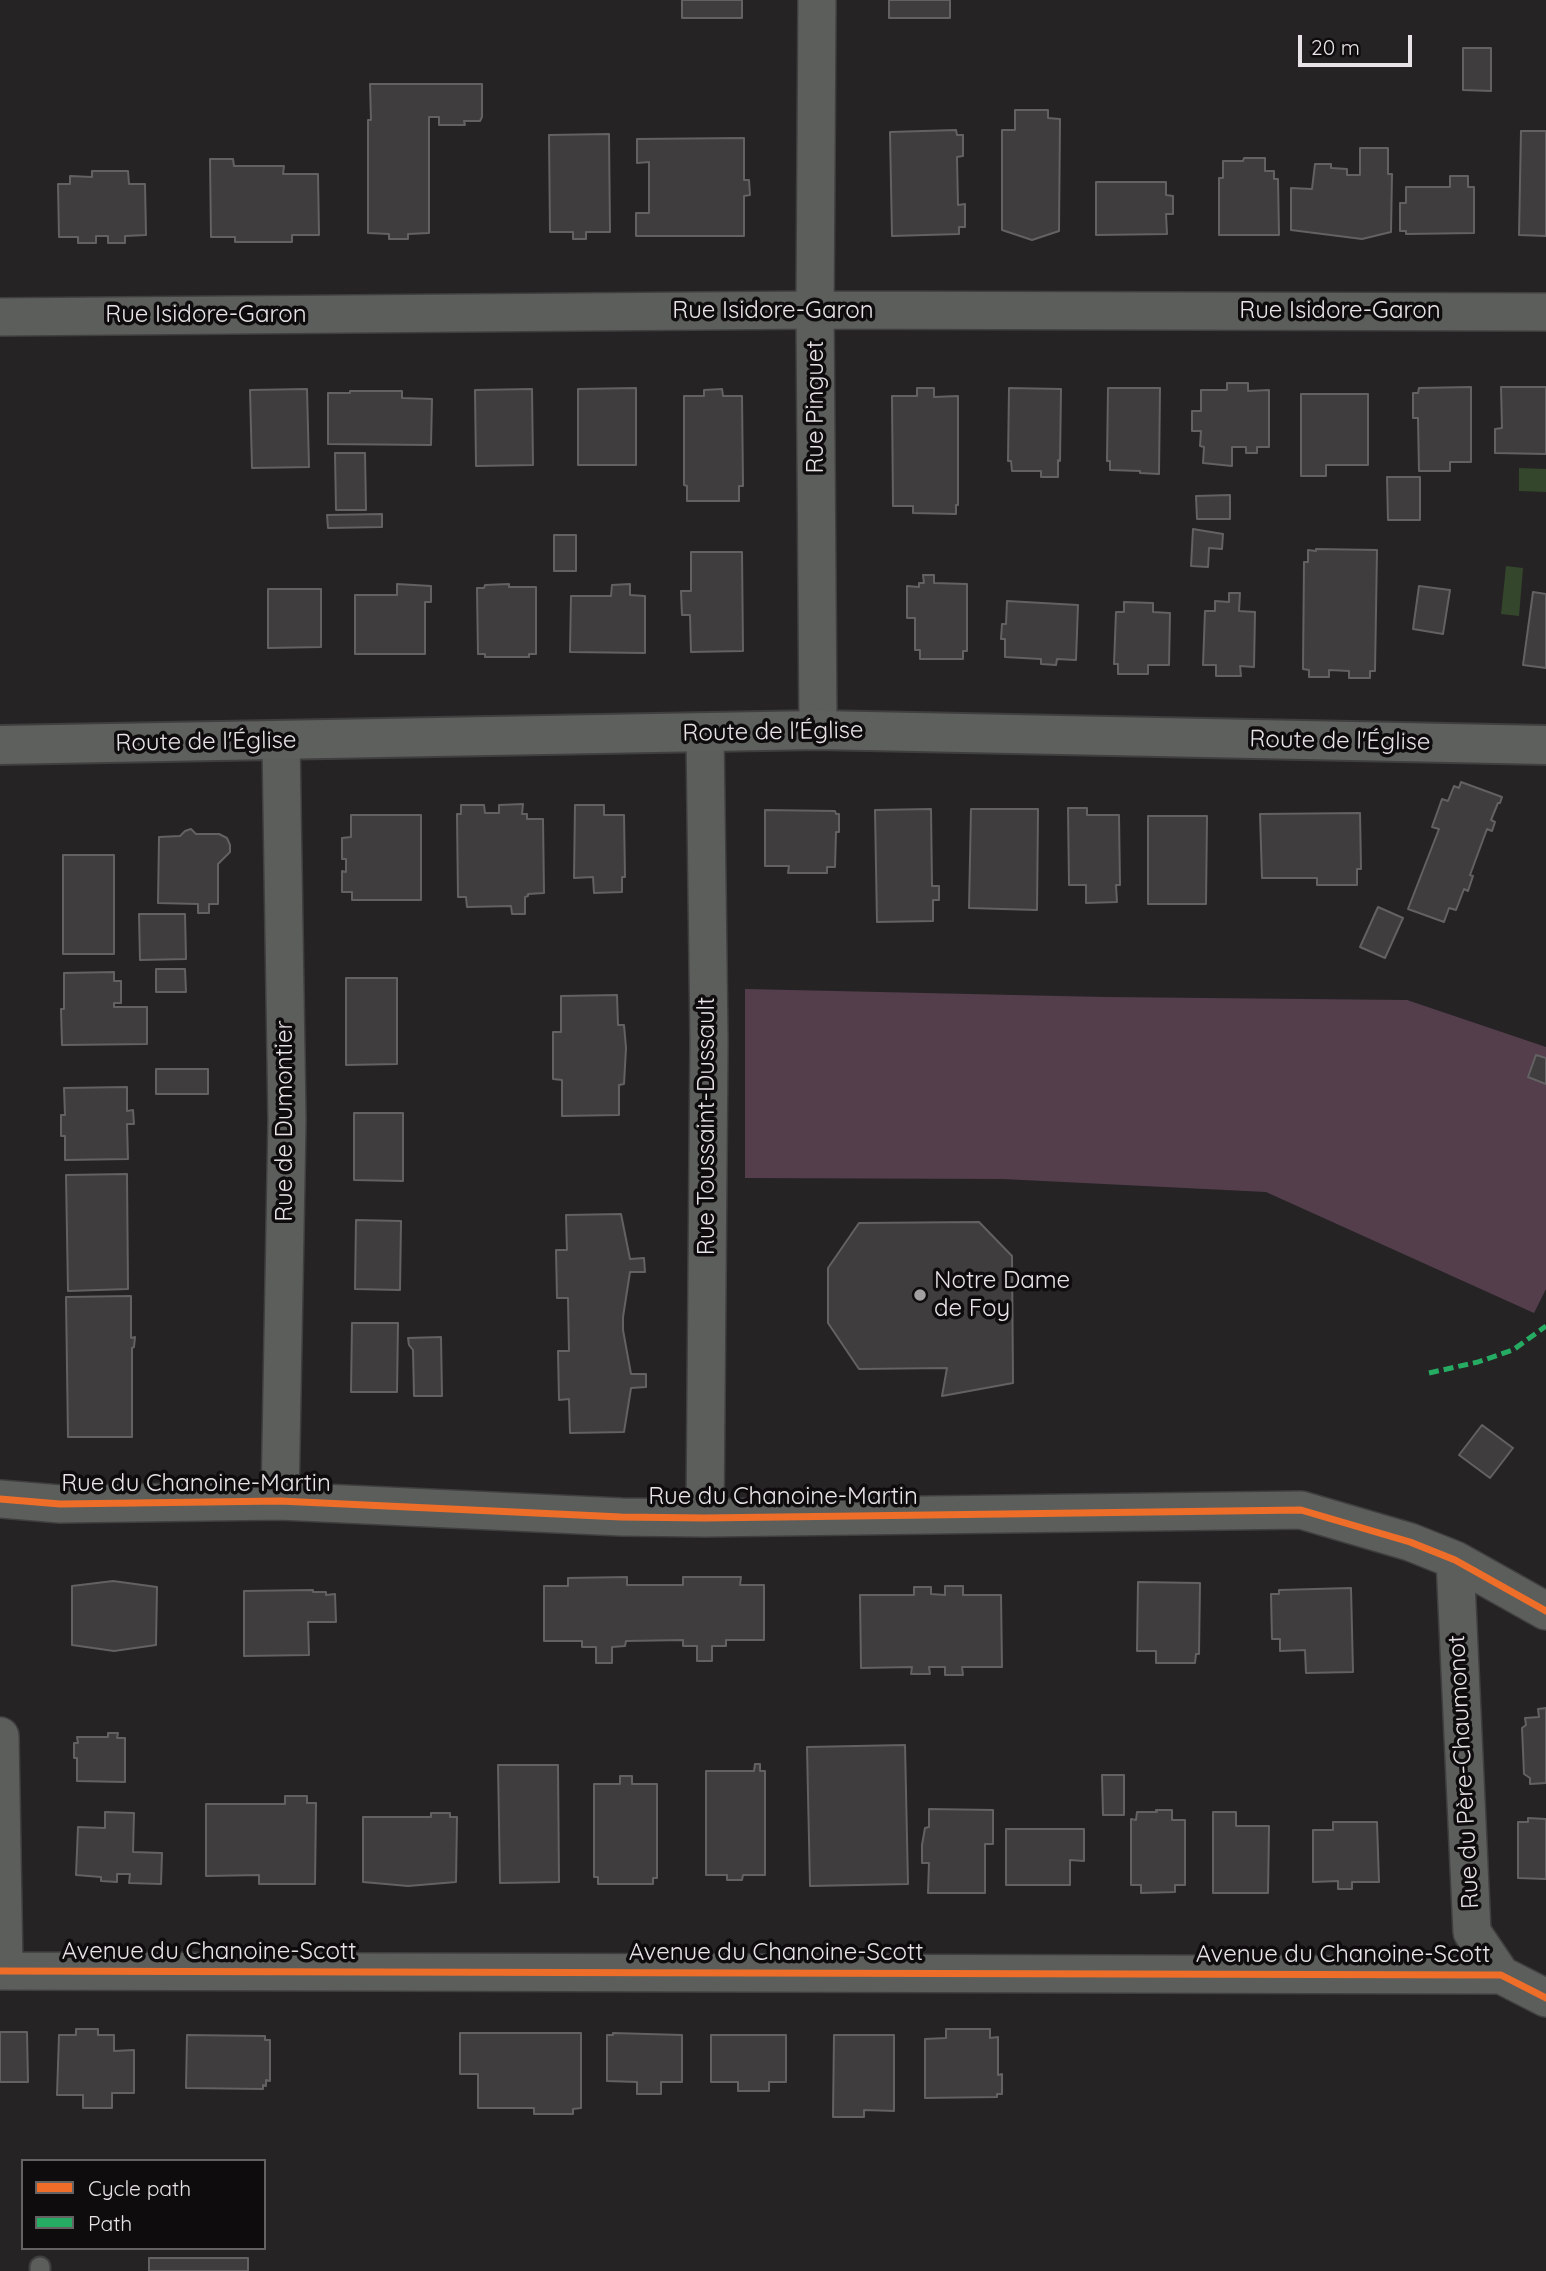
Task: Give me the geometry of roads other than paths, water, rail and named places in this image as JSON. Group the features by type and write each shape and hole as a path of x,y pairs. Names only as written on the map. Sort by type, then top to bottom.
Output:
{"main road":[{"name":"Route de l'Église","path":"0,745 818,730 1546,745"}],"street":[{"name":"Rue Pinguet","path":"817,0 815,310 818,730"},
{"name":"Rue Isidore-Garon","path":"0,317 815,310 1546,312"},
{"name":"Rue Toussaint-Dussault","path":"705,733 709,1041 705,1518"},
{"name":"Rue de Dumontier","path":"280,1501 287,1120 281,741"},
{"name":"Rue du Chanoine-Martin","path":"0,1499 60,1504 280,1501 705,1518 1301,1510 1410,1542 1455,1560 1546,1611"},
{"name":"Rue du Père-Chaumonot","path":"1455,1560 1472,1932 1501,1975"},
{"path":"0,1735 2,1970"},
{"name":"Avenue du Chanoine-Scott","path":"2,1970 1501,1975 1546,1998"}],"place":[{"name":"Notre Dame de Foy","path":"920,1295"}]}
